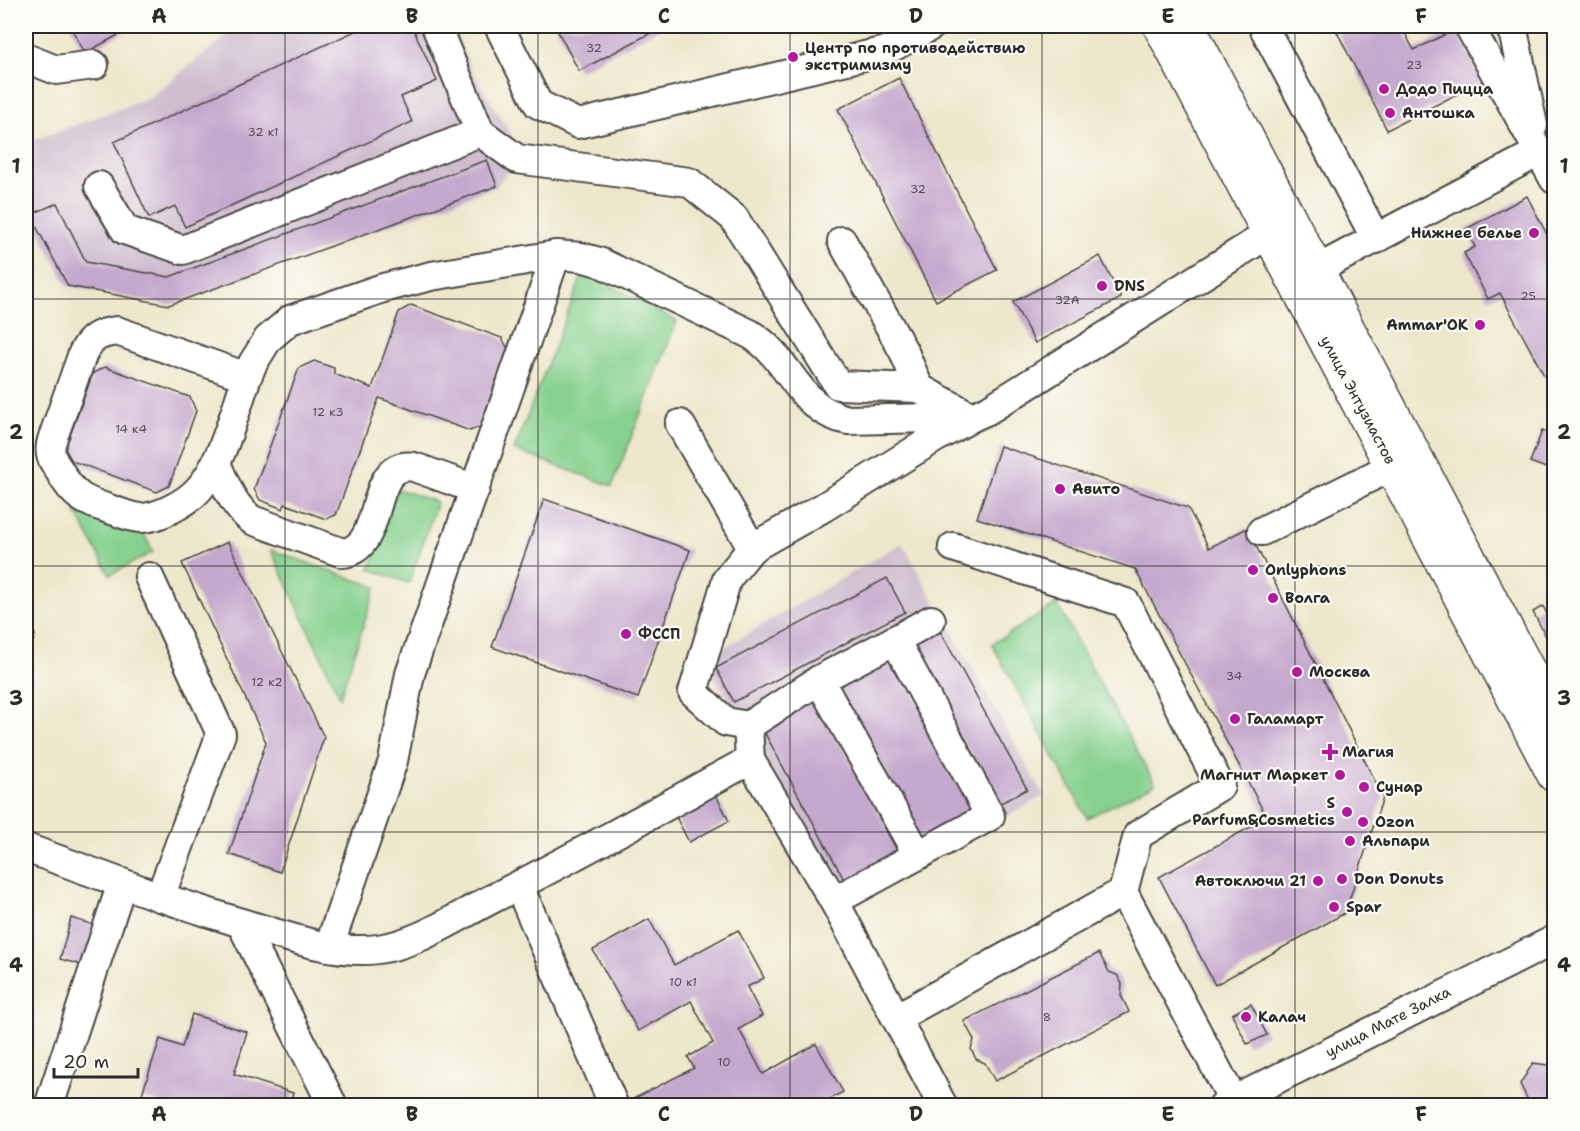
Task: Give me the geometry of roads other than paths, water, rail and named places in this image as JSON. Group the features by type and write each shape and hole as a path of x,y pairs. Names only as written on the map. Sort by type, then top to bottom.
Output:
{"main road":[{"name":"улица Энтузиастов","path":"1160,26 1280,227 1503,618 1554,719"},
{"name":"улица Энтузиастов","path":"1188,26 1280,227"},
{"name":"улица Энтузиастов","path":"1306,276 1393,466 1554,775"}],"street":[{"path":"436,26 480,132 517,159 689,182 734,218 838,385 919,388 972,417"},
{"path":"499,26 538,104 579,124 885,51 931,26"},
{"path":"1263,26 1376,239"},
{"path":"1468,26 1554,179"},
{"path":"1518,29 1539,152"},
{"path":"26,58 56,70 94,65"},
{"path":"99,186 125,230 183,250 480,132"},
{"path":"1306,276 1539,152"},
{"path":"931,620 819,681 748,726 726,722 693,692 728,579 752,548 824,507 934,438 988,410 1280,227"},
{"path":"842,241 904,352 919,388"},
{"path":"247,377 117,331 105,332 88,343 83,353 50,449 52,458 68,487 87,501 136,518 154,515 191,496 206,480 216,463 253,363 264,344 290,320 416,279 556,255 581,257 599,262 750,334 770,350 814,405 836,418 848,420 972,417"},
{"path":"329,947 393,761 411,674 556,255"},
{"path":"680,424 752,548"},
{"path":"216,463 233,501 252,520 343,553 359,548 366,538 387,478 398,468 414,467 475,489"},
{"path":"1262,531 1393,466"},
{"path":"953,548 1126,603 1220,786 1138,835 1123,892 1228,1103"},
{"path":"149,577 221,734 160,897"},
{"path":"834,901 990,816 895,640"},
{"path":"819,681 918,855"},
{"path":"748,726 750,760 834,901 943,1106"},
{"path":"26,848 160,897 241,923 329,947 378,949 412,940 519,886 750,760"},
{"path":"49,1106 122,883"},
{"path":"519,886 614,1106"},
{"path":"896,1018 1123,892"},
{"path":"241,923 333,1106"},
{"name":"улица Мате Залка","path":"1228,1103 1554,940"}],"place":[{"name":"Центр по противодействию экстримизму","path":"793,57"},
{"name":"Додо Пицца","path":"1384,89"},
{"name":"Антошка","path":"1390,113"},
{"name":"Нижнее белье","path":"1534,233"},
{"name":"DNS","path":"1102,286"},
{"name":"Ammar'OK","path":"1480,325"},
{"name":"Авито","path":"1060,489"},
{"name":"Onlyphons","path":"1253,570"},
{"name":"Волга","path":"1273,598"},
{"name":"ФССП","path":"626,634"},
{"name":"Москва","path":"1297,672"},
{"name":"Галамарт","path":"1235,719"},
{"name":"Магия","path":"1330,752"},
{"name":"Магнит Маркет","path":"1340,775"},
{"name":"Сунар","path":"1364,787"},
{"name":"S Parfum&Cosmetics","path":"1347,812"},
{"name":"Ozon","path":"1363,822"},
{"name":"Альпари","path":"1350,841"},
{"name":"Don Donuts","path":"1342,879"},
{"name":"Автоключи 21","path":"1318,881"},
{"name":"Spar","path":"1334,907"},
{"name":"Калач","path":"1246,1017"}]}
